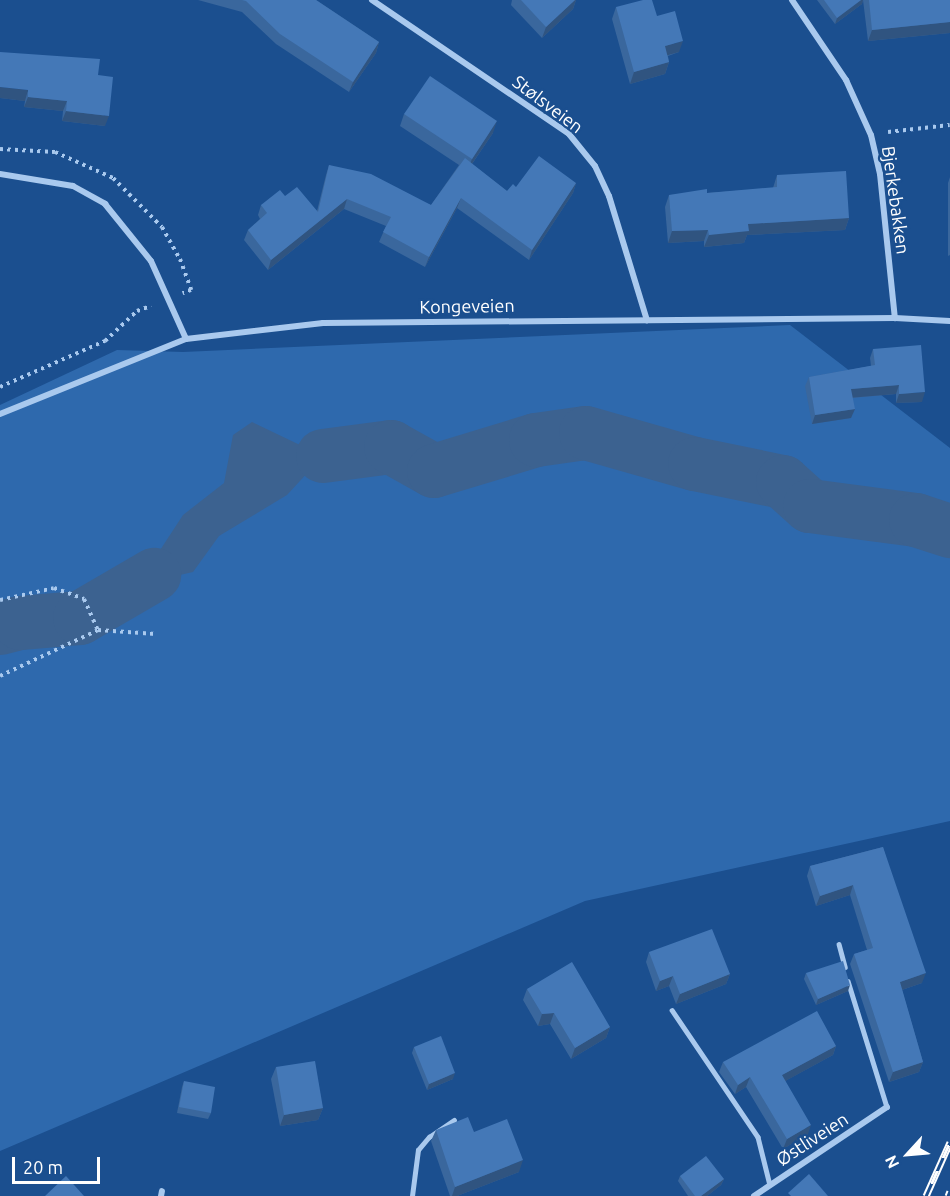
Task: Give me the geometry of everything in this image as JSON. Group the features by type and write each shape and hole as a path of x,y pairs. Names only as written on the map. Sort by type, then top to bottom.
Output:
{"street":[{"name":"Stølsveien","path":"372,0 569,134 595,166 609,196 647,320"},
{"name":"Bjerkebakken","path":"792,0 846,81 872,135 880,174 895,318"},
{"path":"0,174 73,186 105,204 139,243 170,298 186,339"},
{"name":"Kongeveien","path":"0,414 186,339 323,322 895,318 950,321"},
{"name":"Østliveien","path":"754,1196 887,1107"}],"lane":[{"path":"839,944 887,1107"},
{"path":"672,1010 758,1137 770,1185"},
{"path":"412,1196 418,1150 429,1137 454,1119"}],"path":[{"path":"872,135 950,125"},
{"path":"0,387 105,341 137,311 170,298"},
{"path":"0,600 54,588 84,599 98,630"},
{"path":"0,676 98,630 156,634"}],"shaded area":[{"path":"790,325 950,448 950,821 585,901 0,1151 0,405 117,350 183,352"},
{"path":"252,422 323,456 287,495 219,536 193,572 158,580 149,567 183,515 224,483 233,435"}],"building":[{"path":"242,0 316,0 379,42 353,82 280,34 246,1"},
{"path":"521,0 575,0 546,27"},
{"path":"652,0 657,16 675,11 683,41 665,46 669,62 634,72 616,7"},
{"path":"824,0 861,0 837,18"},
{"path":"869,0 950,0 950,22 872,30"},
{"path":"0,52 100,59 98,75 113,77 109,116 66,111 67,101 28,97 28,90 0,87"},
{"path":"430,76 497,121 472,159 404,114"},
{"path":"539,156 576,183 532,250 461,198 429,257 383,232 391,217 347,199 271,260 248,230 267,213 261,205 280,190 285,196 297,187 318,212 329,165 371,174 431,205 465,158 507,191 513,184 516,187"},
{"path":"846,171 849,218 748,224 749,231 709,235 708,230 672,231 669,195 707,189 707,193 777,187 777,175"},
{"path":"921,345 925,392 899,394 899,385 851,389 855,409 815,415 809,377 875,365 873,349"},
{"path":"883,847 926,973 900,982 923,1062 893,1072 854,954 873,948 853,885 820,896 810,866"},
{"path":"712,929 730,974 680,994 673,976 660,981 649,952"},
{"path":"843,961 850,985 818,999 806,973"},
{"path":"572,962 610,1027 575,1048 554,1013 542,1014 527,989"},
{"path":"817,1011 836,1046 782,1075 811,1125 787,1139 750,1077 738,1085 723,1062"},
{"path":"441,1036 455,1073 429,1084 414,1047"},
{"path":"315,1061 323,1108 284,1115 276,1067"},
{"path":"184,1081 215,1087 211,1113 179,1107"},
{"path":"468,1117 474,1132 507,1119 523,1160 455,1187 436,1130"},
{"path":"706,1156 724,1179 701,1196 695,1196 680,1176"},
{"path":"809,1174 828,1196 791,1196 788,1193"},
{"path":"66,1176 84,1196 45,1196"}],"waterway":[{"path":"323,456 391,447 434,471 536,440 586,433 695,464 783,482 810,506 916,520 950,531"},
{"path":"0,628 20,623 80,618 154,575"}],"railway":[{"path":"926,1196 950,1142"},
{"path":"948,1196 950,1191"}]}
